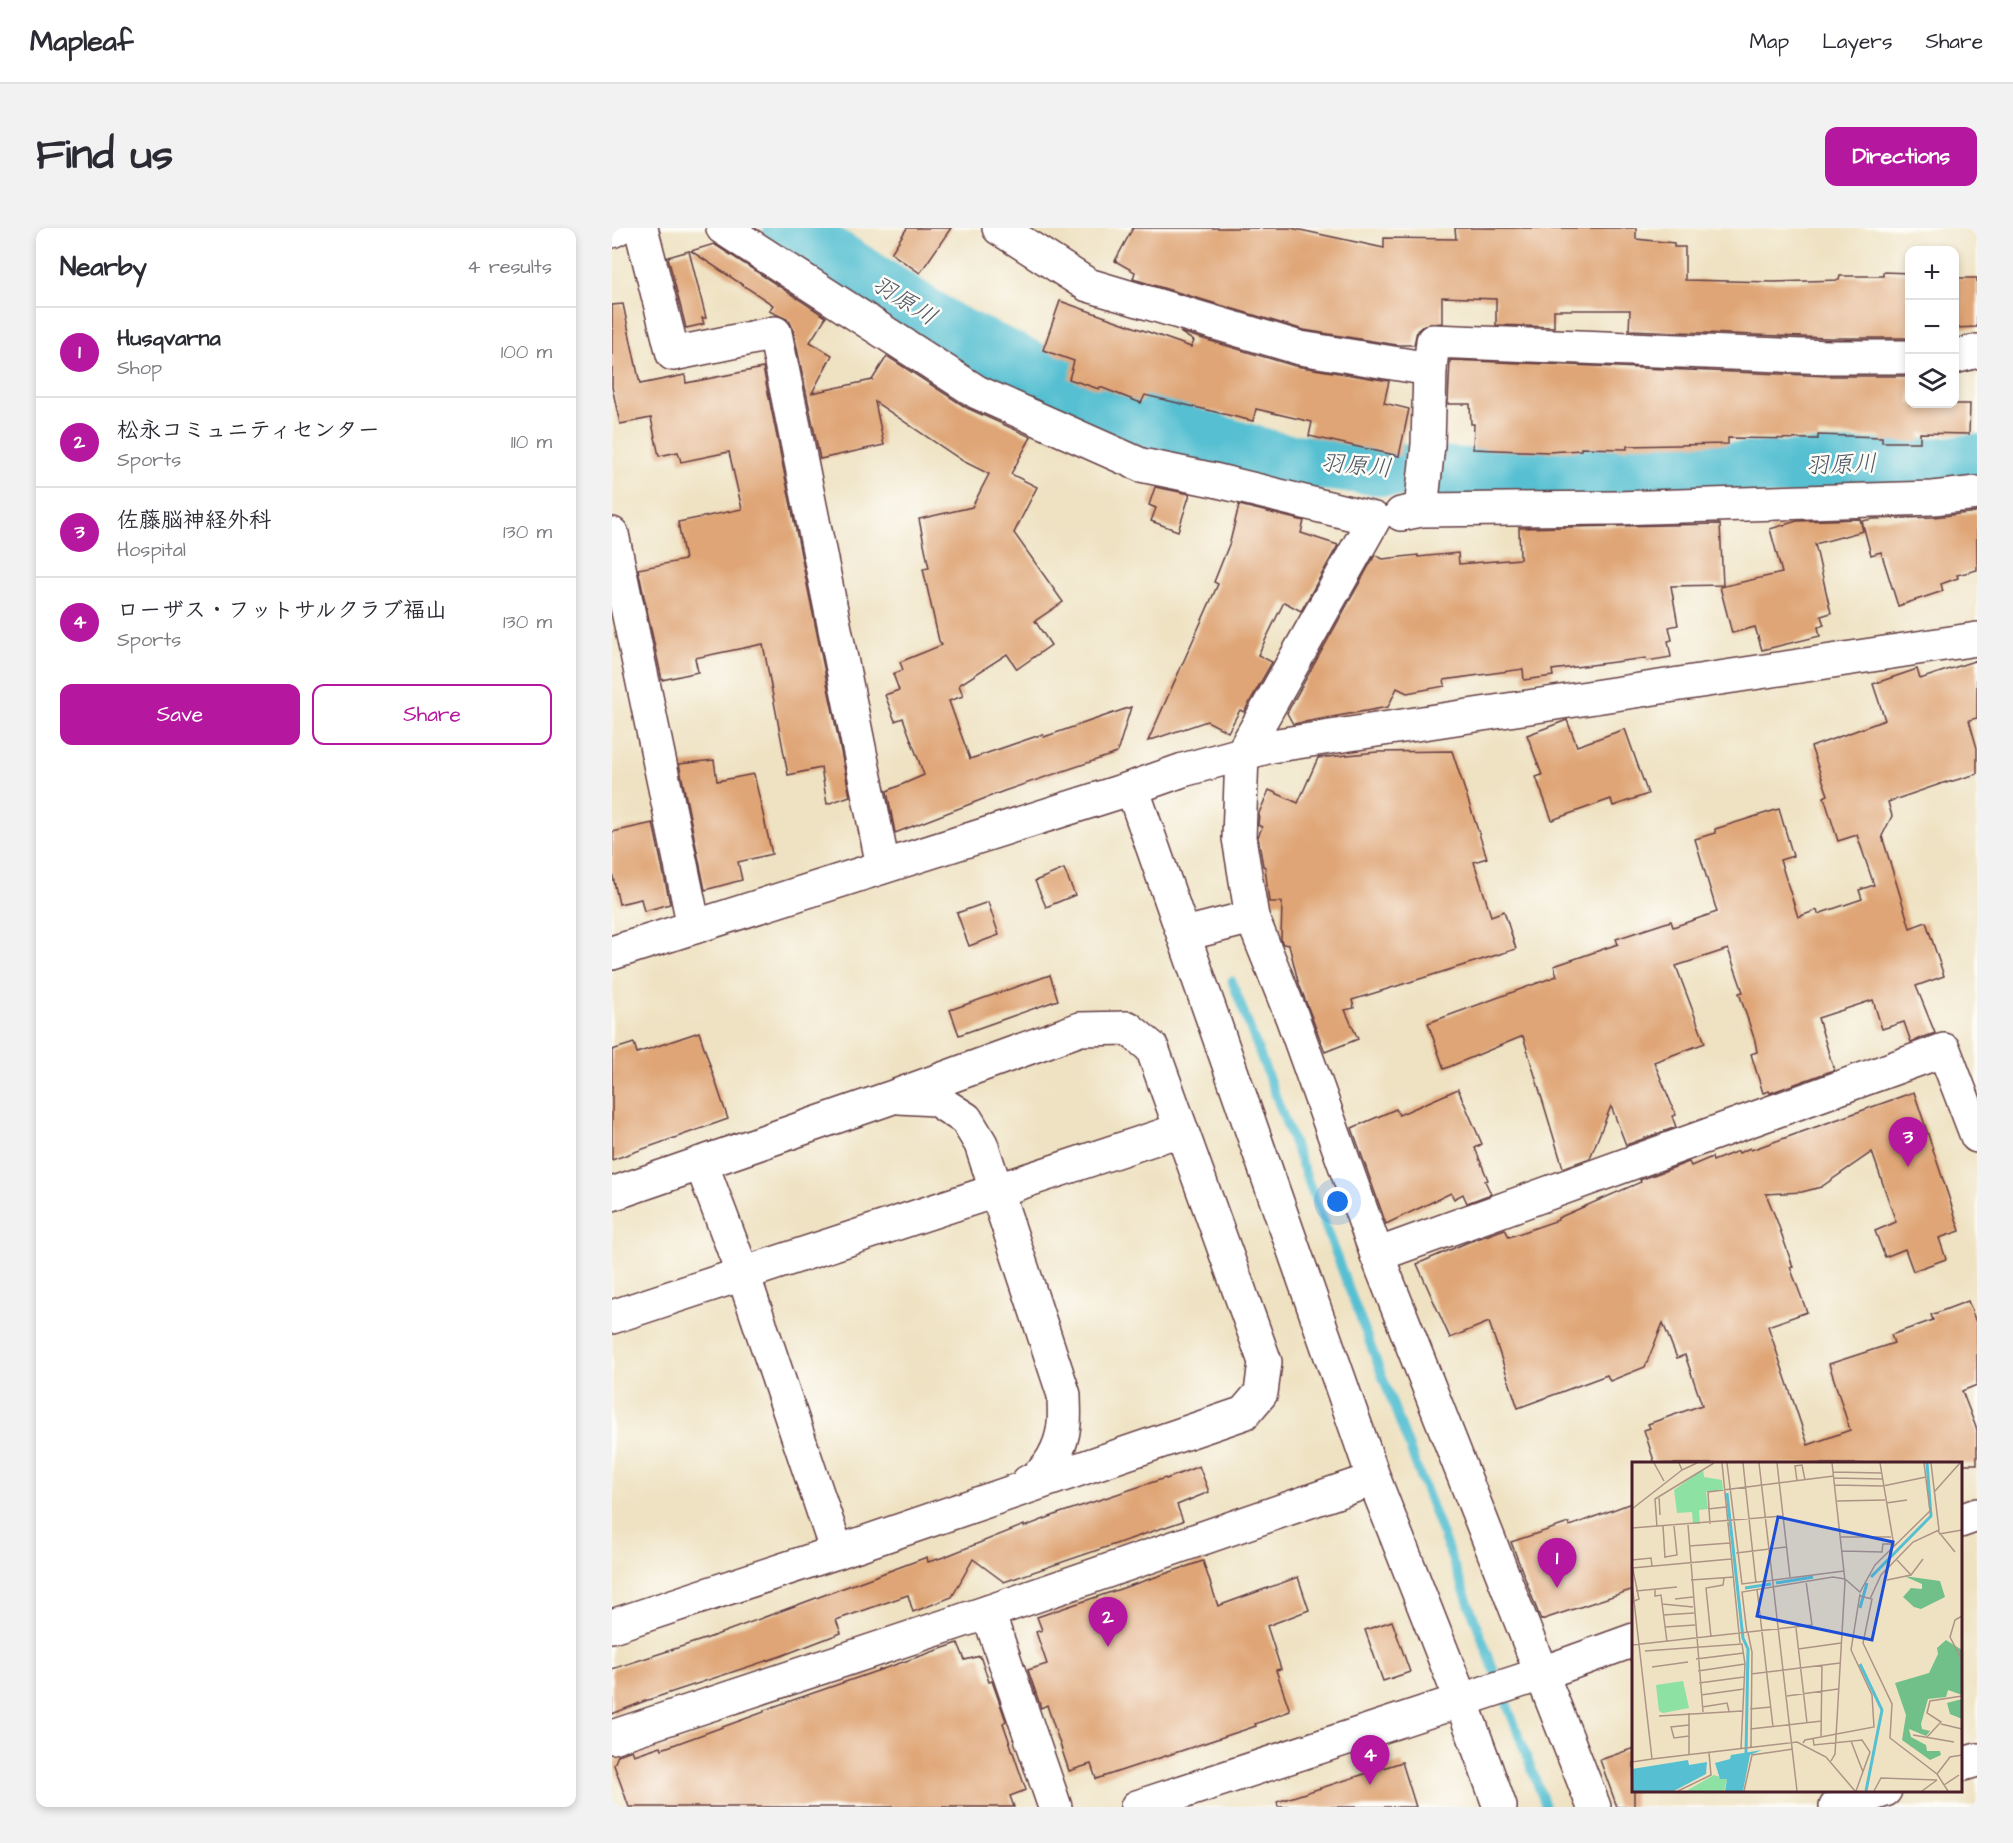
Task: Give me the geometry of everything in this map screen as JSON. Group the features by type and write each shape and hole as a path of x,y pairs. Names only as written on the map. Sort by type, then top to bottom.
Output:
{"street":[{"path":"612,231 618,228"},
{"path":"641,228 673,354 775,333 883,866"},
{"path":"723,228 977,392 1097,446 1141,465 1214,480 1374,519 1421,510 1710,505 1933,498 1977,493"},
{"path":"999,228 1088,285 1300,348 1430,369"},
{"path":"1421,510 1428,445 1433,341 1829,357 1905,357"},
{"path":"1959,356 1977,351"},
{"path":"1374,519 1242,754 1239,838 1252,917 1292,1017 1377,1255 1534,1676 1594,1807"},
{"path":"612,534 694,927"},
{"path":"612,953 1183,770 1271,746 1977,639"},
{"path":"1132,788 1374,1479 1472,1697 1500,1807"},
{"path":"1185,934 1252,917"},
{"path":"612,1194 1080,1029 1128,1028 1152,1048 1264,1362 1261,1393 1244,1413 612,1626"},
{"path":"1377,1255 1944,1050 1977,1136"},
{"path":"893,1096 935,1099 966,1119 981,1144 1064,1395 1064,1425 1056,1452 1040,1477 999,1496"},
{"path":"612,1317 1180,1130"},
{"path":"701,1163 743,1274 837,1552"},
{"path":"612,1737 988,1612 1374,1479"},
{"path":"1962,1520 1977,1515"},
{"path":"988,1612 1055,1807"},
{"path":"1137,1807 1472,1697 1632,1641"},
{"path":"1962,1764 1977,1760"},
{"path":"1836,1807 1882,1792"}],"building":[{"path":"907,228 951,228 920,273 891,253"},
{"path":"1133,228 1291,228 1384,248 1384,238 1456,239 1455,228 1636,228 1636,239 1674,243 1674,247 1685,247 1685,280 1774,282 1839,280 1840,276 1883,276 1883,272 1905,273 1905,338 1829,338 1629,330 1630,310 1554,310 1554,327 1496,325 1496,299 1442,297 1442,323 1424,325 1417,331 1414,345 1397,345 1304,330 1133,279 1135,272 1115,261"},
{"path":"714,244 826,317 810,342 832,355 812,393 872,380 887,356 967,408 1031,437 1011,474 1037,487 1014,533 1063,602 1035,621 1051,645 1017,669 1007,654 959,685 963,696 949,701 970,759 1043,734 1044,737 1131,707 1117,753 1004,791 895,833 887,791 924,775 903,718 895,721 885,695 899,690 893,674 903,670 900,662 942,645 939,641 923,569 929,568 919,519 972,507 989,474 963,461 875,402 884,445 820,459 793,329 789,320 769,311 773,305 691,251"},
{"path":"689,251 706,318 702,318 704,324 686,328 668,257"},
{"path":"1959,278 1977,278 1977,327 1959,328"},
{"path":"1060,301 1191,347 1194,341 1180,332 1295,366 1389,381 1384,403 1409,409 1399,456 1309,436 1312,422 1256,409 1253,421 1145,395 1141,403 1100,387 1099,389 1069,379 1074,361 1043,350"},
{"path":"623,304 640,384 685,375 686,383 763,368 850,796 827,804 821,768 788,775 763,644 695,658 698,672 662,680 638,569 685,560 678,522 742,509 729,452 681,462 678,452 659,456 651,418 620,424 612,387 612,305"},
{"path":"1450,360 1828,376 1905,376 1905,408 1959,408 1959,404 1970,404 1969,434 1920,433 1920,442 1882,442 1882,437 1818,435 1818,439 1728,438 1728,444 1627,446 1627,449 1581,448 1581,450 1548,452 1473,449 1474,424 1471,424 1470,404 1448,404"},
{"path":"1155,487 1190,494 1178,531 1151,521 1156,508 1149,505"},
{"path":"1239,505 1304,521 1301,533 1338,545 1301,611 1284,602 1258,655 1272,662 1244,712 1240,710 1228,732 1207,721 1148,741 1218,584 1214,582 1230,542"},
{"path":"1977,512 1977,570 1957,575 1958,578 1941,584 1943,591 1898,606 1881,552 1871,555 1862,521"},
{"path":"1860,519 1863,531 1815,544 1831,613 1821,616 1824,625 1818,627 1820,636 1762,650 1755,627 1732,633 1720,587 1782,573 1770,529 1797,521"},
{"path":"1720,524 1723,585 1671,586 1678,625 1669,627 1672,640 1668,641 1671,657 1552,670 1553,676 1524,680 1523,669 1444,680 1445,686 1407,693 1397,688 1388,707 1293,724 1287,713 1375,555 1383,559 1458,553 1459,564 1520,559 1519,528"},
{"path":"1977,660 1977,718 1969,720 1977,748 1977,774 1888,802 1892,816 1882,836 1910,928 1926,922 1944,976 1916,986 1935,1033 1911,1042 1904,1022 1882,1029 1873,1000 1818,1018 1834,1070 1770,1093 1769,1091 1763,1093 1751,1054 1757,1052 1755,1041 1739,993 1743,992 1728,949 1676,966 1705,1043 1654,1062 1676,1115 1672,1116 1676,1127 1626,1145 1611,1106 1590,1158 1563,1168 1523,1036 1444,1069 1428,1023 1557,976 1554,966 1618,944 1616,939 1671,921 1673,927 1717,912 1695,839 1715,833 1715,829 1779,809 1793,856 1780,860 1798,917 1817,910 1818,914 1862,899 1859,890 1874,885 1857,835 1838,841 1824,797 1828,795 1811,747 1885,720 1873,684 1917,669 1920,679"},
{"path":"1567,720 1577,746 1625,729 1648,794 1613,806 1611,799 1552,820 1536,777 1542,775 1527,735"},
{"path":"1452,751 1487,858 1474,862 1491,916 1504,911 1516,949 1352,1000 1354,1008 1345,1010 1358,1039 1325,1052 1298,981 1289,945 1283,944 1281,940 1282,902 1269,902 1265,867 1258,837 1262,827 1258,825 1259,813 1269,790 1298,803 1318,758 1377,752"},
{"path":"714,760 717,781 754,774 772,854 738,862 742,880 705,890 679,764"},
{"path":"653,823 670,904 644,911 641,899 619,904 612,872 612,832"},
{"path":"1064,869 1075,895 1046,907 1035,881"},
{"path":"988,902 999,935 969,946 957,913"},
{"path":"1050,975 1058,1000 959,1035 950,1010"},
{"path":"699,1032 728,1119 612,1160 612,1050 634,1043 637,1053"},
{"path":"1458,1089 1482,1144 1475,1148 1491,1194 1467,1203 1463,1194 1454,1199 1451,1193 1386,1224 1352,1128 1396,1109 1399,1115"},
{"path":"1914,1092 1960,1231 1939,1238 1946,1259 1913,1271 1905,1249 1885,1257 1875,1231 1896,1222 1872,1152 1821,1187 1802,1192 1766,1194 1807,1312 1768,1326 1808,1445 1850,1430 1829,1364 1894,1343 1891,1335 1933,1320 1931,1315 1968,1301 1977,1325 1977,1385 1962,1391 1977,1430 1977,1464 1962,1464 1962,1462 1654,1462 1644,1430 1650,1428 1648,1424 1702,1405 1685,1355 1677,1358 1663,1323 1645,1367 1610,1381 1607,1375 1518,1408 1489,1322 1450,1338 1417,1264 1505,1229 1509,1237 1558,1220 1558,1218 1641,1182 1640,1180 1689,1162 1691,1166 1712,1157 1713,1161 1738,1151 1739,1153 1750,1148 1751,1150"},
{"path":"1199,1466 1209,1492 1177,1505 1183,1521 1004,1582 973,1559 952,1597 913,1612 908,1595 836,1620 841,1633 612,1714 612,1669 708,1638 927,1557 928,1562 944,1557 1024,1525 1024,1527"},
{"path":"1632,1503 1632,1590 1541,1620 1511,1542 1569,1523 1570,1526"},
{"path":"1203,1561 1218,1606 1298,1577 1309,1610 1267,1626 1281,1669 1276,1670 1290,1711 1255,1724 1256,1726 1096,1779 1091,1764 1069,1771 1047,1705 1041,1708 1028,1670 1047,1664 1036,1632 1042,1630 1037,1617"},
{"path":"1392,1621 1410,1672 1383,1681 1365,1630"},
{"path":"958,1643 965,1660 980,1656 989,1682 992,1681 1006,1721 1003,1723 1026,1790 1010,1796 1014,1807 629,1807 614,1765 618,1755 632,1750 634,1755 661,1746 662,1749 764,1712 764,1710"},
{"path":"1632,1749 1634,1807 1617,1807 1600,1760"},
{"path":"1402,1762 1416,1807 1278,1807 1277,1802"}],"waterway":[{"name":"羽原川","path":"790,228 952,331 1145,421 1280,460 1463,475 1933,465 1977,461"},
{"path":"1232,981 1546,1807"}],"place":[{"name":"佐藤脳神経外科","path":"1908,1167"},
{"name":"Husqvarna","path":"1557,1588"},
{"name":"松永コミュニティセンター","path":"1108,1647"},
{"name":"ローザス・フットサルクラブ福山","path":"1370,1785"}]}
